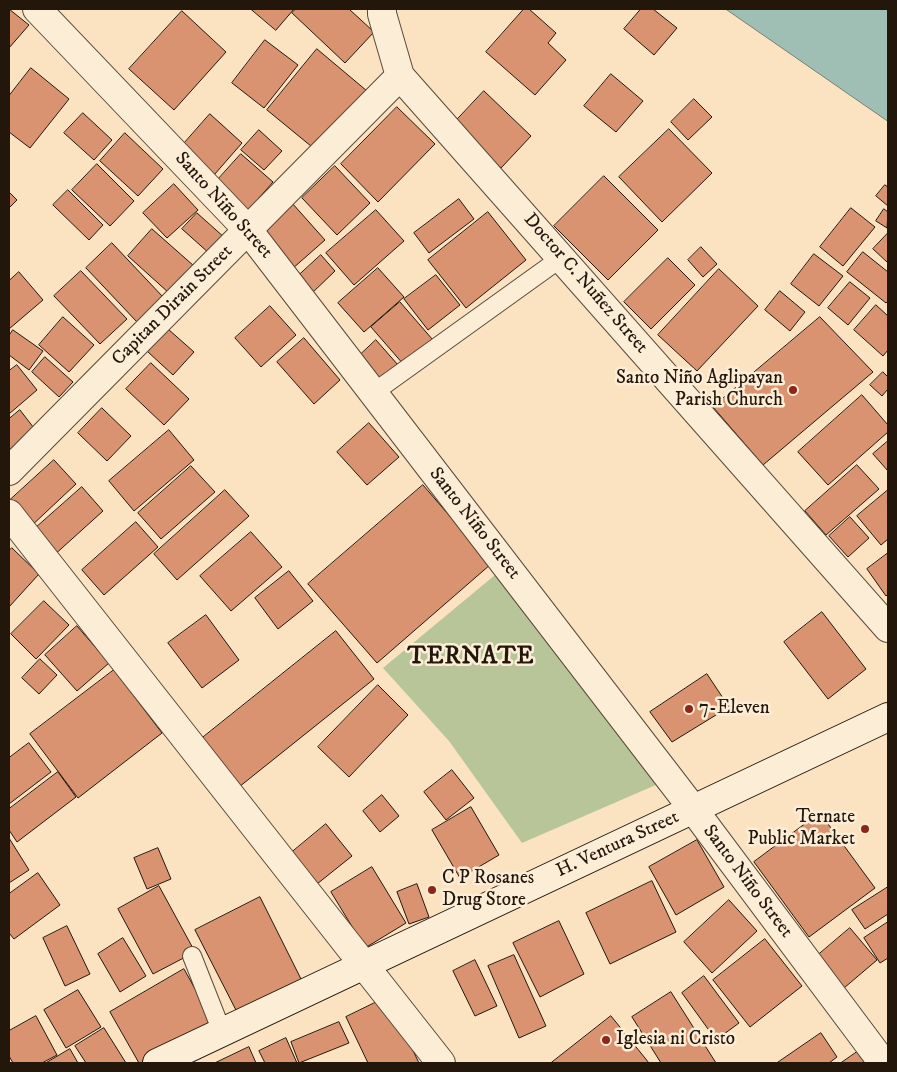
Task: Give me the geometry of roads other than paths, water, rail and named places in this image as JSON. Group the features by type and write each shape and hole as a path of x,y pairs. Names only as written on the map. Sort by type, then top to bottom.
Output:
{"street":[{"name":"Santo Niño Street","path":"36,9 248,230 693,809 883,1063"},
{"path":"382,9 400,76"},
{"name":"Capitan Dirain Street","path":"9,472 400,76"},
{"name":"Doctor C. Nuñez Street","path":"400,76 888,628"},
{"path":"9,514 441,1063"},
{"name":"H. Ventura Street","path":"157,1063 888,717"}],"lane":[{"path":"373,393 561,258"},
{"path":"192,956 222,1032"}],"water":[{"path":"726,9 888,9 888,121"}],"place":[{"name":"Santo Niño Aglipayan Parish Church","path":"793,390"},
{"name":"7-Eleven","path":"689,709"},
{"name":"Ternate Public Market","path":"865,829"},
{"name":"C P Rosanes Drug Store","path":"432,890"},
{"name":"Iglesia ni Cristo","path":"606,1040"}],"district":[{"name":"TERNATE","path":"471,658"}]}
